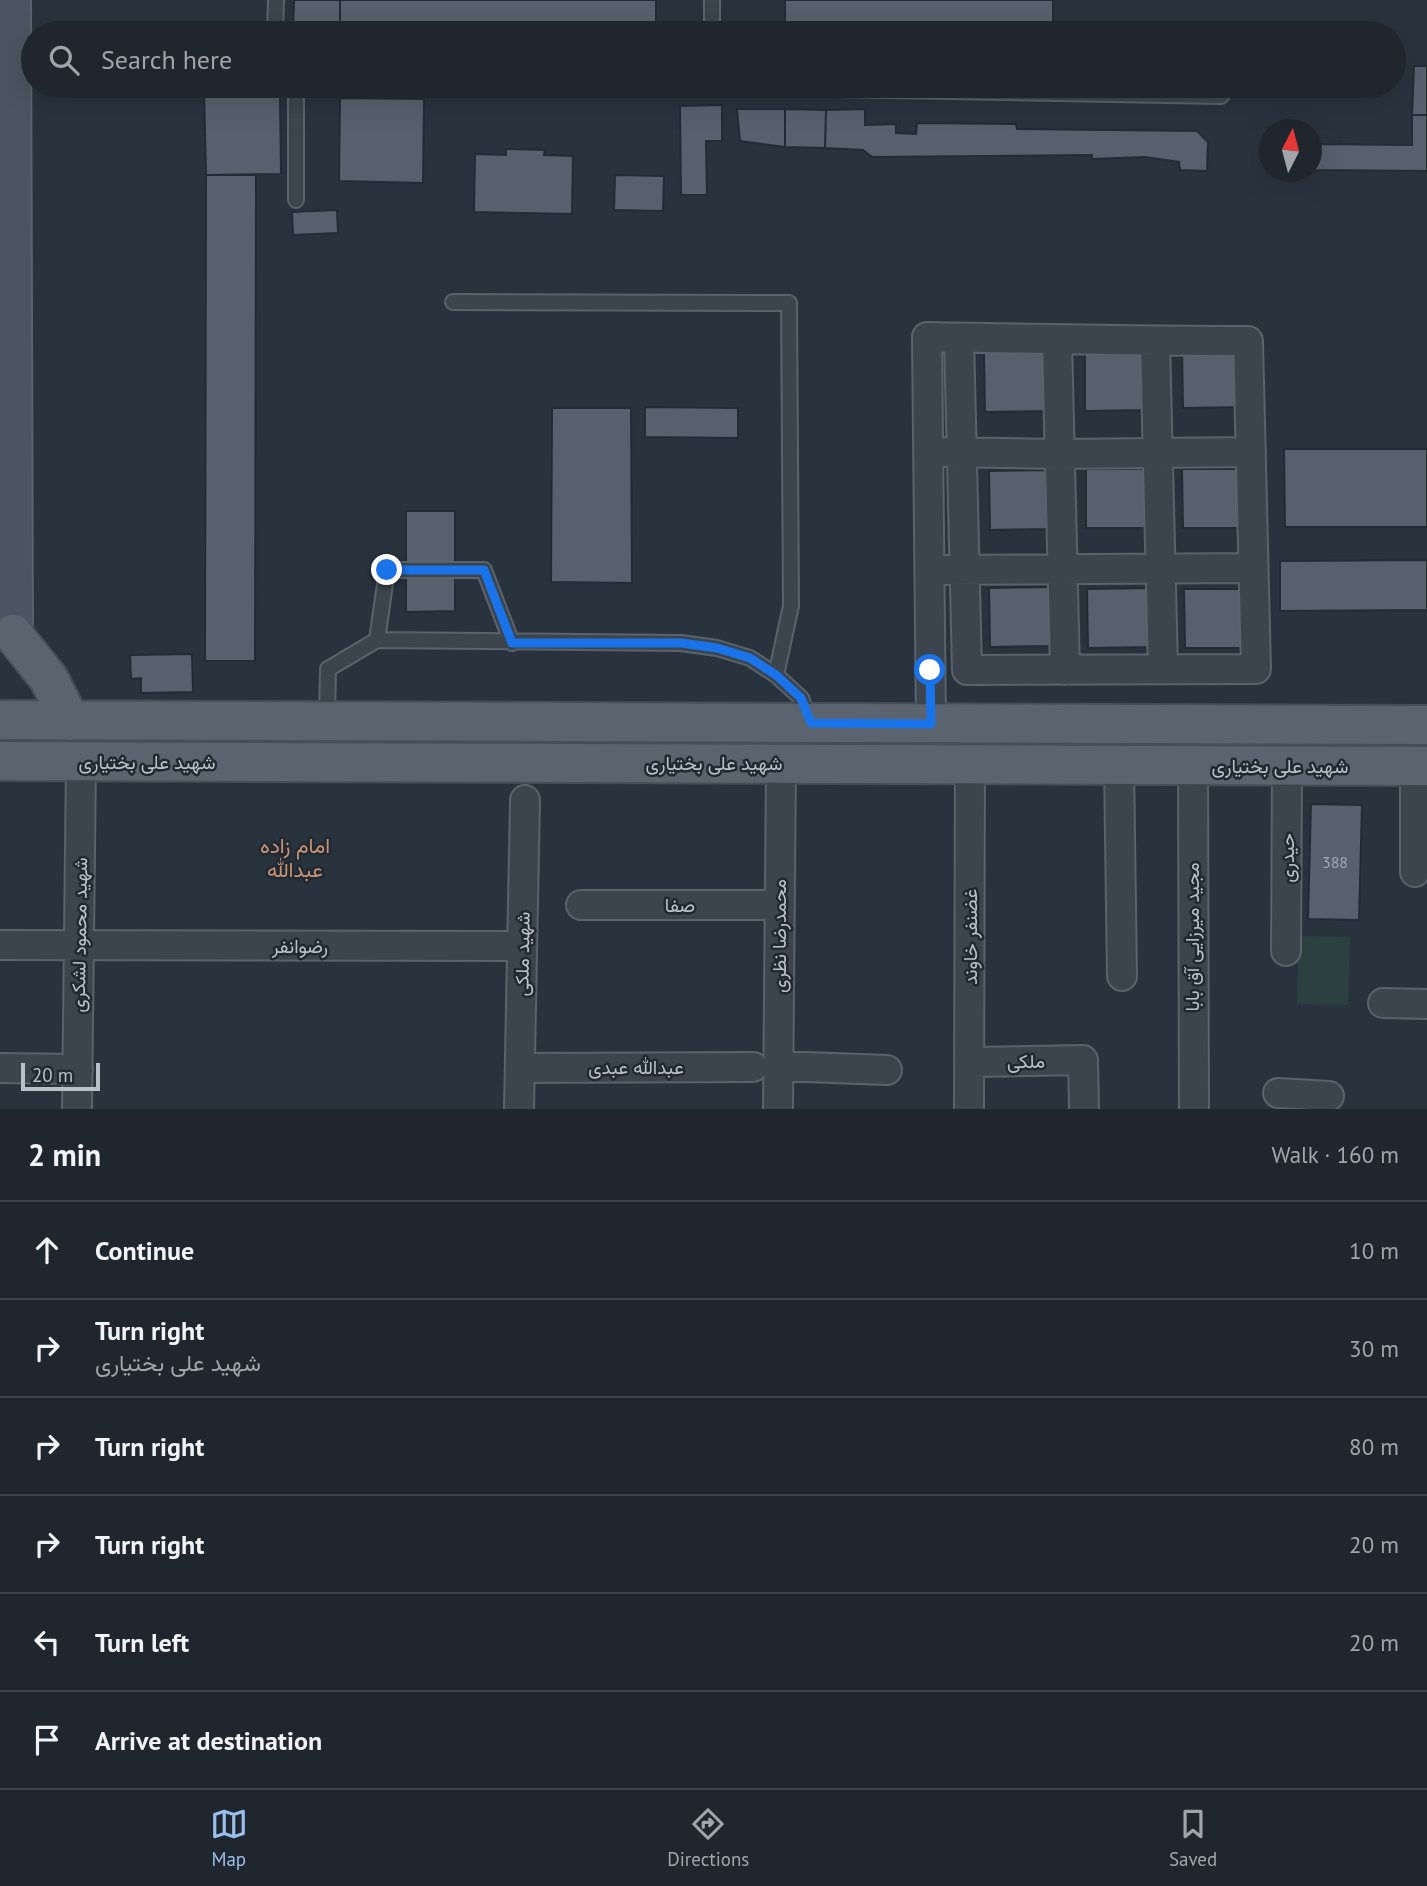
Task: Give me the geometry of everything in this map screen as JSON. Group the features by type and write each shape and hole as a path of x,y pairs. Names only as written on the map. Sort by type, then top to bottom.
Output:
{"main road":[{"path":"11,0 13,634 49,679 70,721"},
{"path":"0,720 1427,725"},
{"name":"شهید علی بختیاری","path":"0,761 1421,766"}],"street":[{"path":"931,724 927,337 1248,341 1256,669 967,670 960,338"},
{"path":"1057,340 1065,670"},
{"path":"1155,341 1163,669"},
{"path":"928,452 1251,452"},
{"path":"929,570 1253,568"},
{"name":"شهید محمود لشکری","path":"77,1109 81,762"},
{"name":"محمدرضا نظری","path":"778,1109 766,1066 780,905 780,764"},
{"name":"غضنفر خاوند","path":"969,1109 970,765"},
{"path":"1119,765 1122,976"},
{"name":"مجید میرزایی آق بابا","path":"1193,765 1194,1109"},
{"name":"حیدری","path":"1286,951 1287,766"},
{"path":"1415,872 1421,766"},
{"name":"شهید ملکی","path":"519,1109 525,800"},
{"name":"صفا","path":"581,905 780,905"},
{"name":"رضوانفر","path":"0,945 522,946"},
{"path":"1383,1003 1427,1004"},
{"name":"ملکی","path":"970,1062 1083,1060 1084,1109"},
{"path":"766,1066 887,1070"},
{"name":"عبدالله عبدی","path":"520,1068 766,1066"},
{"path":"0,1068 78,1069"}],"lane":[{"path":"275,21 276,0"},
{"path":"712,0 712,21"},
{"path":"296,98 296,200"},
{"path":"453,302 789,303 791,606 776,675"},
{"path":"377,640 387,570 484,570 512,643"},
{"path":"327,722 328,669 377,640 681,643 717,648 750,658 776,675 801,698 811,723"}],"green space":[{"path":"1299,936 1350,937 1348,1005 1297,1004"}],"building":[{"path":"294,0 340,0 340,21 293,21"},
{"path":"340,0 656,0 656,21 340,21"},
{"path":"785,0 1053,0 1053,21 785,21"},
{"path":"1414,66 1427,66 1427,115 1412,115"},
{"path":"204,98 280,98 281,174 206,175"},
{"path":"340,98 424,99 423,183 339,181"},
{"path":"722,105 722,141 706,141 707,195 681,195 680,106"},
{"path":"737,109 785,109 785,147 740,141"},
{"path":"785,109 826,110 825,148 785,147"},
{"path":"865,109 865,125 896,124 896,133 916,134 917,123 1016,124 1017,129 1197,131 1208,142 1207,171 1180,170 1179,162 1145,157 872,157 863,150 825,148 826,110"},
{"path":"1412,115 1427,115 1427,171 1322,170 1322,144 1412,145"},
{"path":"506,149 545,150 544,155 573,156 572,214 474,212 475,154 506,155"},
{"path":"206,175 256,175 255,661 205,661"},
{"path":"615,175 664,176 663,211 614,210"},
{"path":"337,210 338,233 293,235 292,212"},
{"path":"1182,349 1248,349 1249,407 1183,408"},
{"path":"1050,352 1051,411 985,412 984,353"},
{"path":"1085,352 1150,352 1151,410 1085,411"},
{"path":"645,407 738,408 738,438 645,437"},
{"path":"552,408 631,408 632,583 551,582"},
{"path":"1284,449 1427,449 1427,527 1285,527"},
{"path":"1086,469 1151,469 1152,528 1086,528"},
{"path":"1182,469 1248,469 1248,528 1183,528"},
{"path":"1055,470 1056,529 990,530 989,471"},
{"path":"406,511 455,511 455,611 406,612"},
{"path":"1427,560 1427,610 1280,611 1280,561"},
{"path":"1055,587 1055,646 990,647 989,588"},
{"path":"1153,588 1153,647 1088,648 1087,589"},
{"path":"1184,589 1250,589 1250,648 1185,648"},
{"path":"192,654 193,692 141,693 141,678 131,679 130,655"},
{"path":"1311,804 1362,805 1359,920 1308,919"}],"district":[{"name":"امام زاده عبدالله","path":"295,858"}],"route":[{"path":"387,570 484,570 512,643 681,643 717,648 750,658 776,675 801,698 811,723 931,724 930,670"}]}
